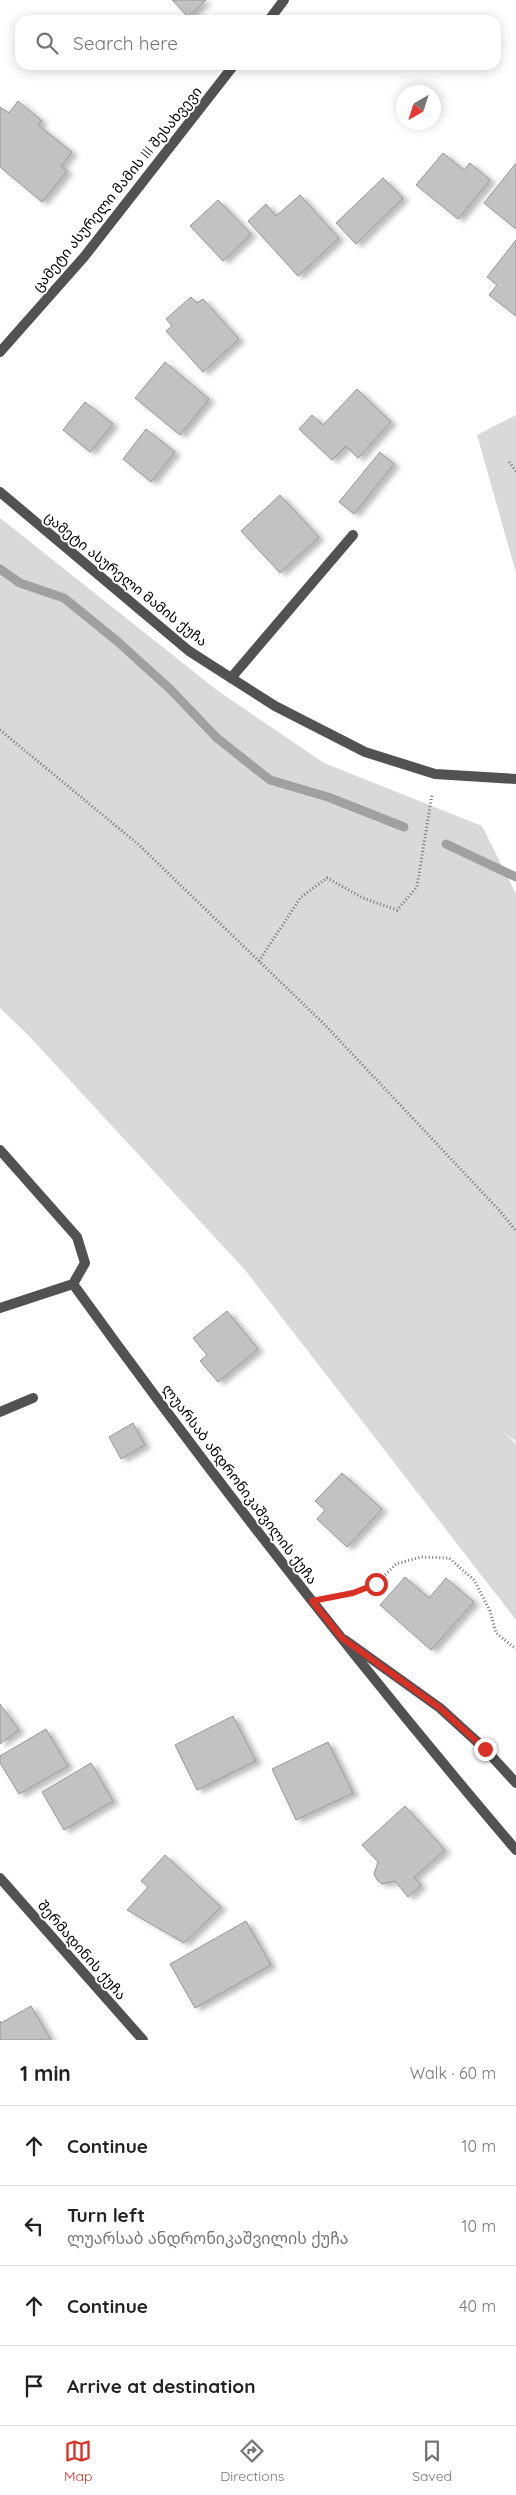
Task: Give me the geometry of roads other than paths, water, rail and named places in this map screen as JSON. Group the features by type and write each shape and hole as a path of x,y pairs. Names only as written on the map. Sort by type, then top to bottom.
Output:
{"street":[{"path":"273,15 284,0"},
{"name":"ცამეტი ასურელი მამის III შესახვევი","path":"0,352 84,257 230,70"},
{"name":"ცამეტი ასურელი მამის ქუჩა","path":"0,492 189,651 275,706 365,752 435,774 516,779"},
{"path":"231,678 353,535"},
{"path":"0,1150 78,1237 85,1263 73,1284 0,1308"},
{"name":"ლუარსაბ ანდრონიკაშვილის ქუჩა","path":"73,1284 312,1601 516,1850"},
{"path":"0,1412 33,1398"},
{"path":"342,1638 440,1708 485,1749 516,1783"},
{"name":"შერმადინის ქუჩა","path":"0,1878 143,2040"}],"waterway":[{"path":"0,569 20,583 64,598 117,641 170,689 217,738 270,780 328,797 404,827"},
{"path":"446,844 516,877"}]}
